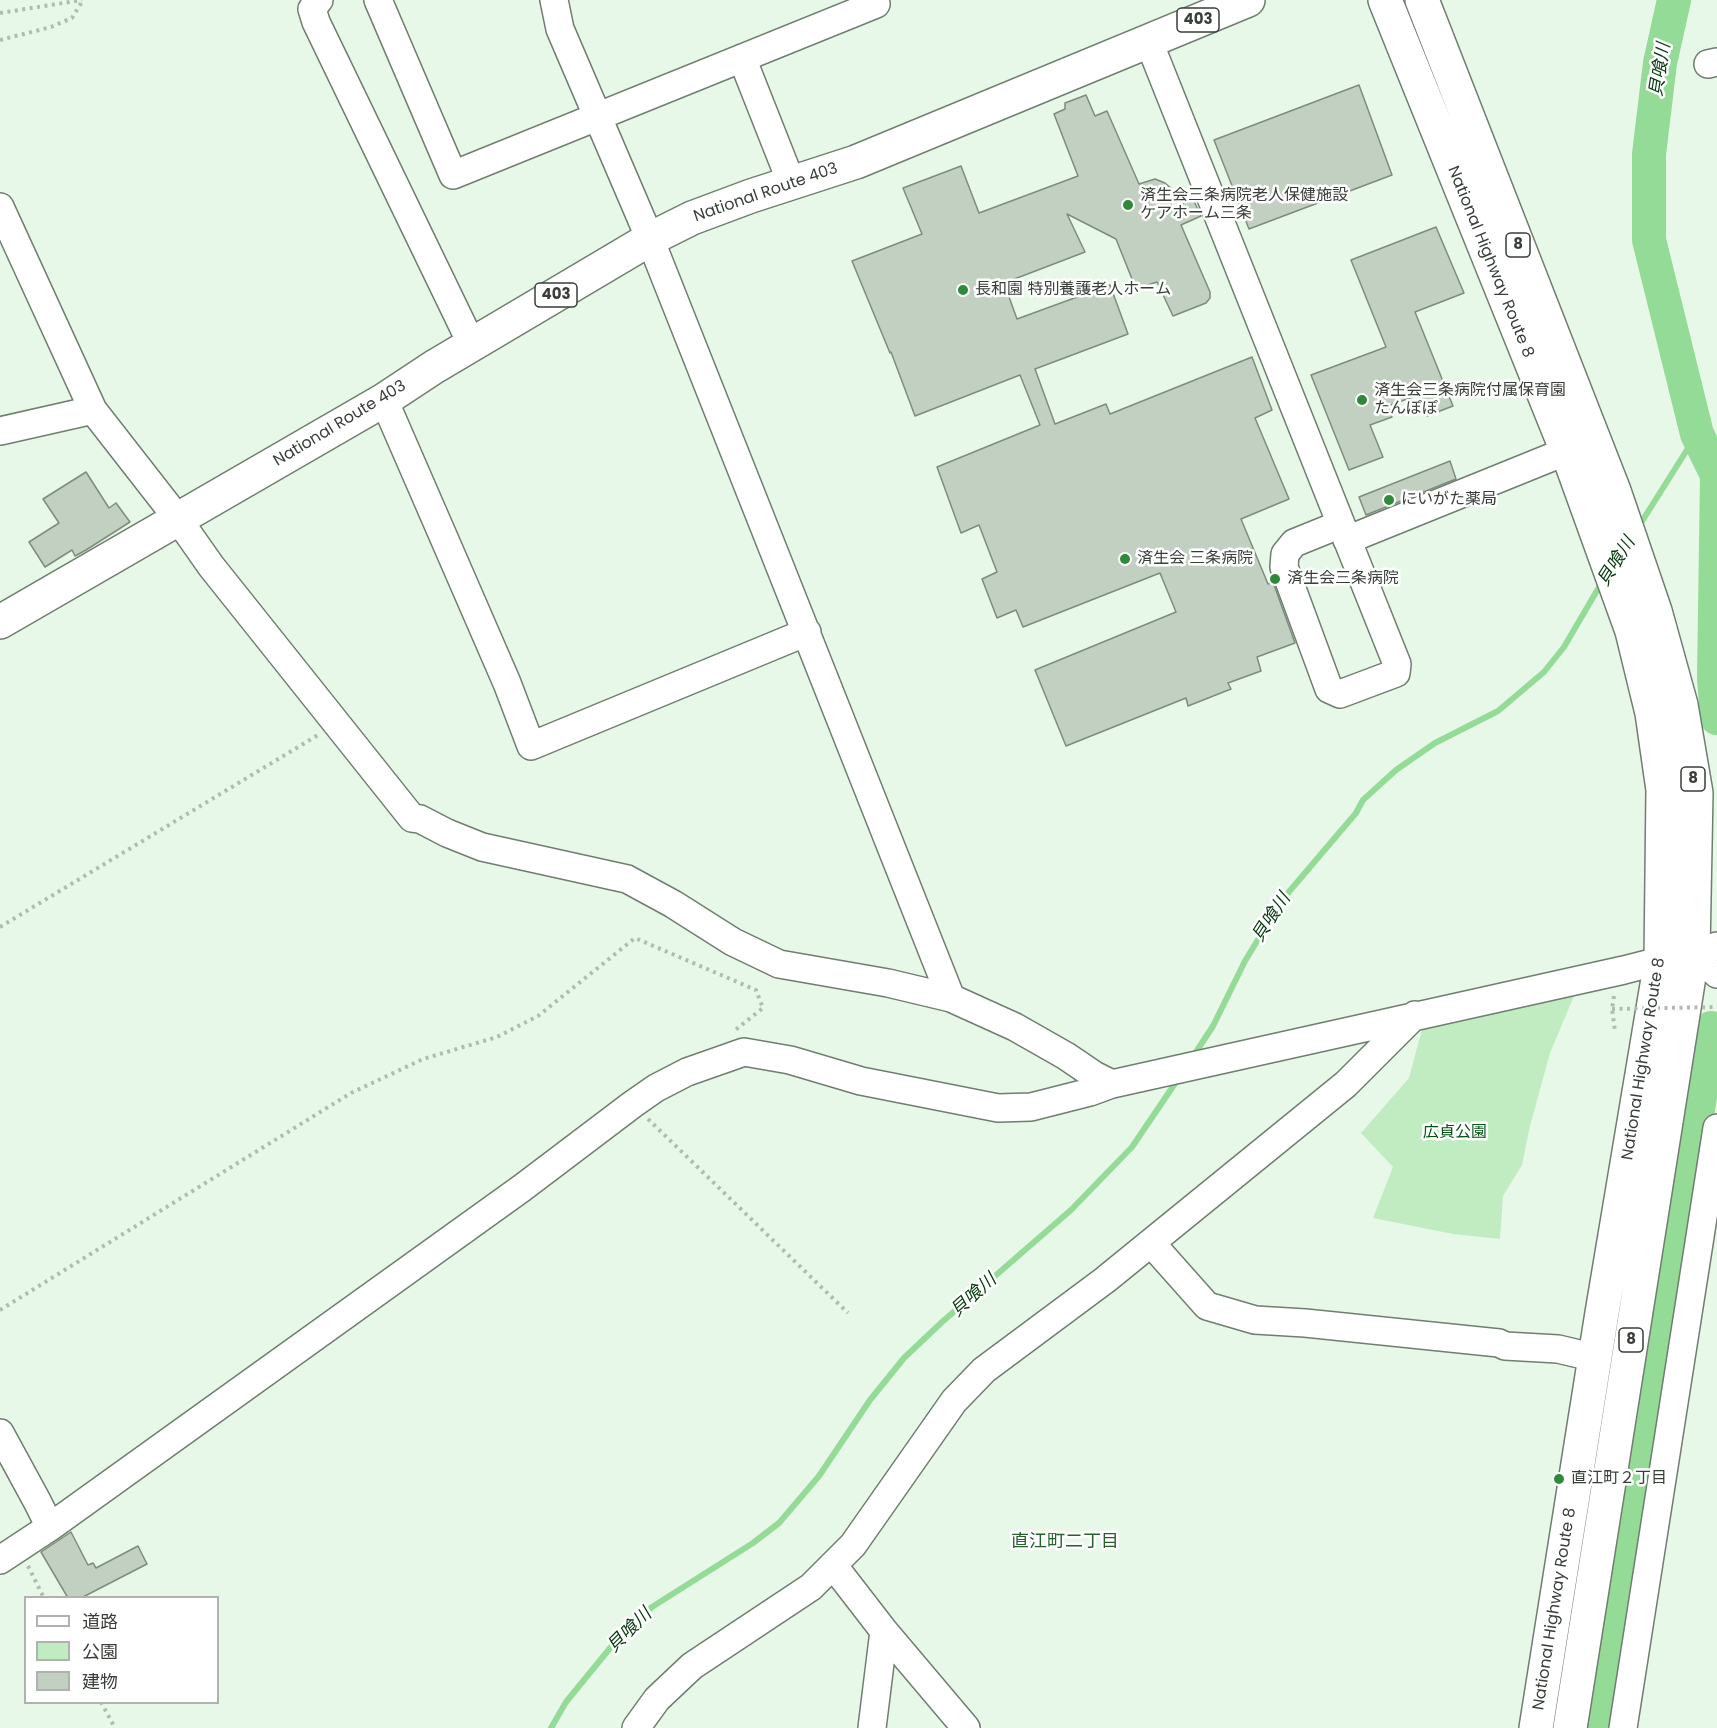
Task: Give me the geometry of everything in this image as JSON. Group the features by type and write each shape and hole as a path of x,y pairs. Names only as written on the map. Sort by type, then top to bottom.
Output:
{"highway":[{"name":"National Route 403","path":"0,622 384,400 650,239 692,218 791,182 856,162 1149,42 1203,8 1248,0"},
{"name":"National Highway Route 8","path":"1385,0 1567,451 1587,511 1643,621 1681,705 1696,793 1705,949 1570,1728"},
{"name":"National Highway Route 8","path":"1422,0 1614,491 1643,621 1652,713 1663,789 1661,960 1536,1728"}],"street":[{"path":"319,0 312,9 316,22 472,345"},
{"path":"378,0 453,176 876,4"},
{"path":"554,0 560,29 650,239 951,998"},
{"path":"1149,42 1344,532 1396,664 1396,673 1340,694 1329,689 1284,567 1285,554 1294,543 1344,532 1567,451"},
{"path":"742,58 791,182"},
{"path":"0,207 93,410 212,566 412,818 420,819 482,847 627,879 734,942 779,964 888,983 951,998 1015,1027 1094,1075 1116,1083"},
{"path":"384,400 507,683 531,746 807,632"},
{"path":"0,430 93,410"},
{"path":"9,1555 522,1188 656,1088 687,1072 722,1059 744,1052 790,1060 861,1081 998,1108 1031,1107 1116,1083 1705,949 1717,974"},
{"path":"636,1728 657,1699 692,1666 810,1587 853,1545 954,1401 984,1370 1105,1280 1346,1084 1415,1015"},
{"path":"1623,1728 1717,1128"},
{"path":"1151,1243 1207,1306 1256,1320 1499,1342 1505,1346 1558,1349 1596,1358"},
{"path":"0,1432 50,1527"},
{"path":"833,1565 884,1631 966,1728"},
{"path":"872,1728 884,1631"}],"path":[{"path":"0,13 83,0"},
{"path":"0,40 51,27 72,18 83,0"},
{"path":"0,927 337,724"},
{"path":"0,1310 351,1093 423,1059 497,1037 538,1016 635,938 756,990 763,1008 724,1038 722,1059"},
{"path":"1614,995 1612,1009 1615,1031"},
{"path":"1612,1009 1717,1007"},
{"path":"633,1104 848,1312"},
{"path":"9,1555 42,1596"},
{"path":"102,1704 115,1728"}],"green space":[{"name":"広貞公園","path":"1574,996 1550,1053 1522,1165 1503,1196 1500,1239 1453,1234 1373,1218 1393,1167 1361,1133 1409,1078 1422,1029"}],"building":[{"path":"1359,85 1392,175 1249,229 1214,140"},
{"path":"1086,95 1095,116 1107,111 1139,184 1155,179 1165,183 1172,189 1171,209 1193,199 1201,216 1181,225 1210,292 1210,298 1206,303 1173,316 1157,282 1136,289 1116,239 1067,214 1085,252 1004,283 1017,319 1110,285 1128,334 1035,369 1055,424 1106,404 1110,414 1252,357 1272,410 1255,418 1289,499 1241,519 1268,584 1273,582 1295,643 1257,657 1261,671 1228,683 1231,689 1188,706 1186,698 1066,746 1035,670 1176,612 1160,573 1023,627 1016,610 997,618 982,579 997,572 979,525 961,533 937,467 1040,425 1020,375 915,416 891,352 852,261 922,234 903,188 961,166 979,213 1078,176 1054,114 1065,109 1065,103"},
{"path":"1436,227 1464,293 1415,312 1453,406 1427,416 1418,395 1388,406 1392,417 1370,425 1383,457 1349,470 1311,375 1386,347 1351,260"},
{"path":"1450,461 1456,479 1366,515 1359,497"},
{"path":"86,472 109,508 116,503 130,522 75,556 72,550 45,567 29,542 59,523 43,499"},
{"path":"71,1532 88,1565 93,1563 96,1568 138,1546 147,1564 85,1596 67,1596 41,1552"}],"waterway":[{"name":"貝喰川","path":"1674,0 1660,63 1649,154 1649,240 1697,434 1717,475 1714,678 1717,718"},
{"name":"貝喰川","path":"1639,526 1697,434"},
{"name":"貝喰川","path":"1192,1058 1213,1026 1245,961 1282,900 1356,813 1363,800 1396,770 1435,743 1498,711 1544,672 1564,647 1602,582"},
{"path":"1599,1728 1711,1028"},
{"name":"貝喰川","path":"551,1728 566,1702 615,1642 652,1607 753,1543 779,1523 819,1476 870,1400 904,1358 1071,1210 1132,1147 1178,1079"}],"place":[{"name":"済生会三条病院老人保健施設 ケアホーム三条","path":"1128,205"},
{"name":"長和園 特別養護老人ホーム","path":"963,290"},
{"name":"済生会三条病院付属保育園 たんぽぽ","path":"1362,400"},
{"name":"にいがた薬局","path":"1389,500"},
{"name":"済生会 三条病院","path":"1125,559"},
{"name":"済生会三条病院","path":"1275,579"},
{"name":"直江町２丁目","path":"1559,1479"}],"district":[{"name":"直江町二丁目","path":"1065,1542"}]}
